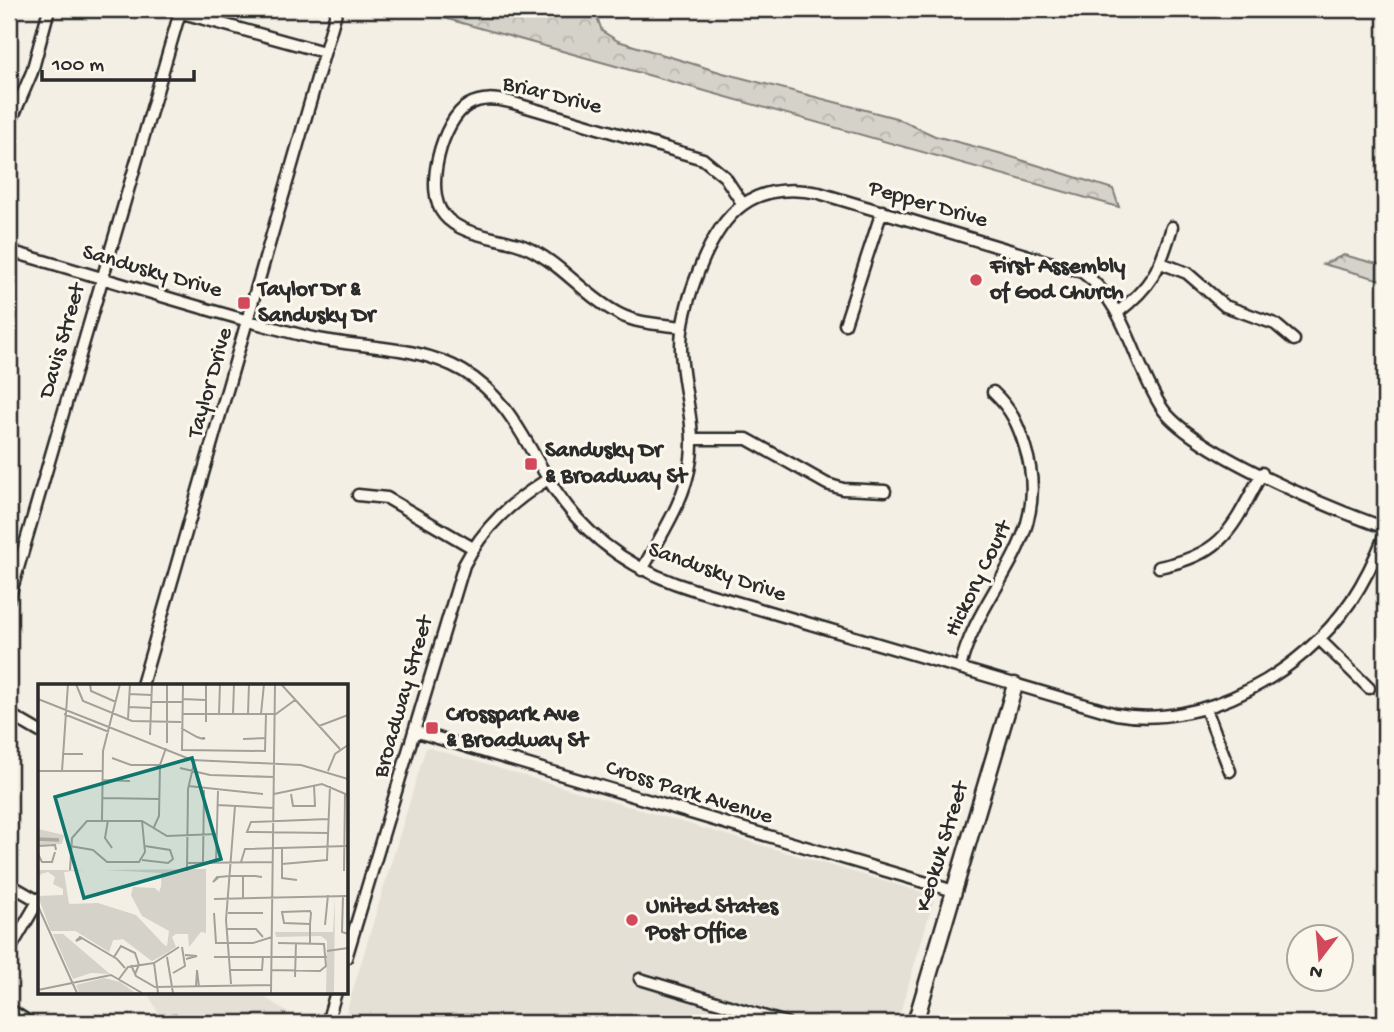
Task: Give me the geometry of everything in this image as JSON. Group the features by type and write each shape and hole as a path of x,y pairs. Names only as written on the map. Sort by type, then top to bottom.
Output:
{"main road":[{"path":"9,1013 25,1023"}],"street":[{"path":"9,126 32,72 49,9"},
{"path":"167,9 324,52"},
{"name":"Taylor Drive","path":"142,684 338,9"},
{"name":"Davis Street","path":"9,599 180,12"},
{"name":"Briar Drive","path":"681,327 642,322 621,315 537,253 450,221 437,205 434,180 454,116 477,101 510,102 703,159 725,177 742,203"},
{"name":"Pepper Drive","path":"642,570 678,503 691,461 693,439 681,350 681,327 687,302 707,251 718,229 742,203 770,192 801,190 1070,266 1102,289 1117,313 1156,398 1173,422 1196,440 1262,473 1340,511 1385,528"},
{"path":"845,324 882,211"},
{"path":"1117,313 1147,287 1161,263 1171,227"},
{"name":"Sandusky Drive","path":"9,251 334,343 425,355 464,371 507,408 548,479 584,526 620,557 642,570 685,587 1136,718 1172,718 1206,709 1271,675 1318,639 1350,603 1385,534"},
{"path":"1161,263 1187,273 1225,306 1238,313 1275,324 1294,340"},
{"name":"Hickory Court","path":"961,668 973,627 1015,559 1031,508 1031,474 1022,436 1011,409 993,392"},
{"path":"693,439 747,439 827,484 843,489 885,491"},
{"path":"1159,568 1178,564 1213,548 1229,533 1262,473"},
{"name":"Broadway Street","path":"348,951 458,582 472,548 502,512 548,479"},
{"path":"358,495 387,498 472,548"},
{"path":"1318,639 1369,688"},
{"name":"Keokuk Street","path":"915,1023 1015,685"},
{"path":"1206,709 1230,771"},
{"path":"9,714 38,731"},
{"name":"Cross Park Avenue","path":"414,731 954,891"},
{"path":"9,884 38,899"},
{"path":"9,951 38,903"},
{"path":"640,979 786,1023"},
{"path":"327,1023 336,993"}],"shaded area":[{"path":"426,747 935,896 897,1023 343,1023"},
{"path":"148,993 258,993 303,1023 164,1023"}],"green space":[{"path":"412,9 597,9 602,31 618,41 723,73 896,118 935,136 1113,189 1119,207"},
{"path":"1344,255 1385,266 1385,281 1323,264"}],"place":[{"name":"First Assembly of God Church","path":"976,280"},
{"name":"Taylor Dr & Sandusky Dr","path":"244,303"},
{"name":"Sandusky Dr & Broadway St","path":"531,464"},
{"name":"Crosspark Ave & Broadway St","path":"432,728"},
{"name":"United States Post Office","path":"632,920"}]}
